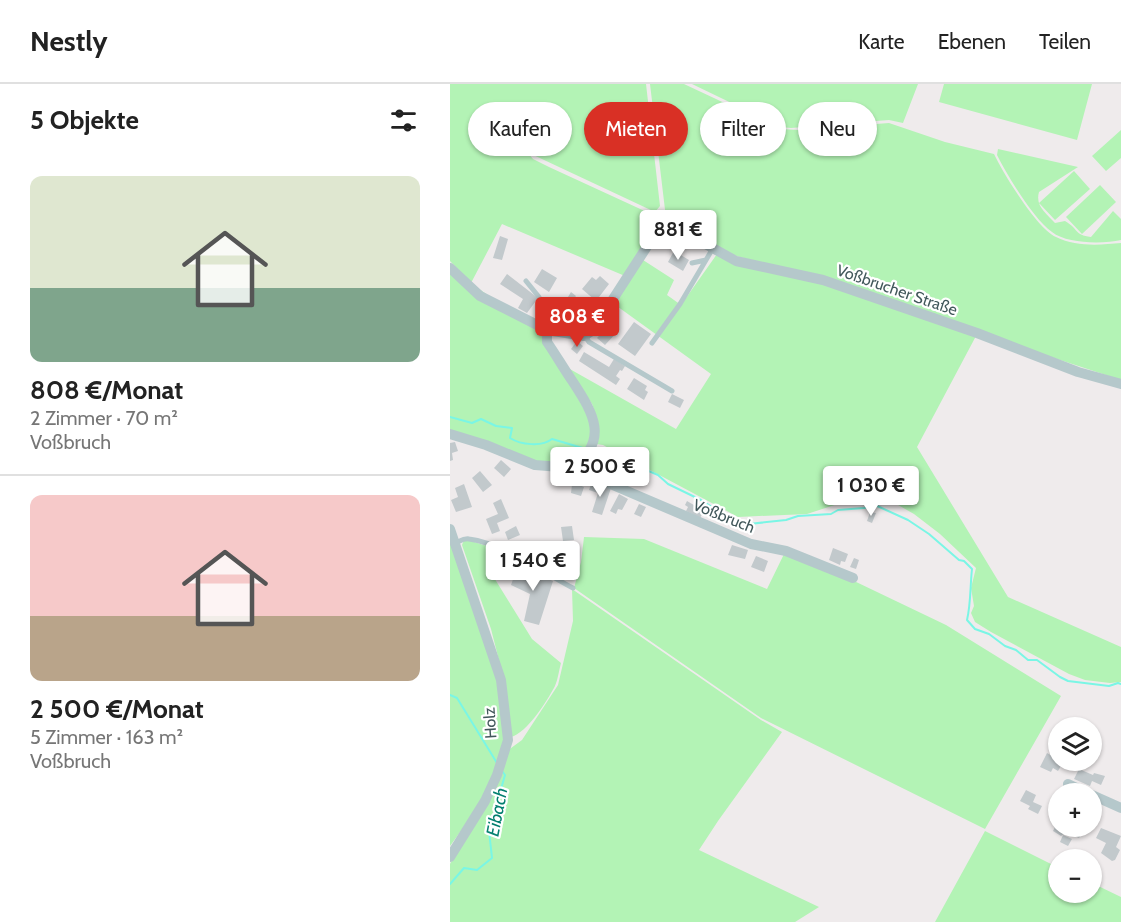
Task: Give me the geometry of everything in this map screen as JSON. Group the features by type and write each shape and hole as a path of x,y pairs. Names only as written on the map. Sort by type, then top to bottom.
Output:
{"street":[{"name":"Voßbrucher Straße","path":"584,336 593,330 657,231 665,226 675,227 736,261 823,280 977,333 1078,372 1121,384"},
{"path":"450,268 480,296 547,330 584,336"},
{"path":"547,330 547,342 591,409 595,427 590,450 573,468"},
{"name":"Voßbruch","path":"450,434 486,445 535,465 573,468 751,544 786,551 853,578"},
{"path":"450,529 455,543"},
{"name":"Holz","path":"450,856 485,801 497,775 508,740 501,680 455,543"},
{"path":"1102,799 1121,808"}],"lane":[{"path":"652,343 680,304 713,248"},
{"path":"692,263 706,260"},
{"path":"526,281 539,297 547,330"},
{"path":"584,336 588,342 672,391"},
{"path":"455,543 468,539 493,546 573,588"}],"green space":[{"path":"450,84 646,84 648,102 584,102 584,156 654,156 660,206 655,212 536,156 572,156 572,102 468,102 468,156 530,156 549,167 662,219 625,276 502,224 471,283 450,261"},
{"path":"650,84 684,84 722,102 700,102 700,156 786,156 786,129 798,130 798,156 877,156 877,124 889,123 945,142 994,154 1021,200 1048,232 1064,240 1080,244 1121,243 1121,380 733,255 666,218 659,156 688,156 688,102 652,102"},
{"path":"692,84 918,84 903,123 889,120 877,121 877,102 798,102 798,127 786,128 786,102 729,102"},
{"path":"944,84 1092,84 1077,140 939,102"},
{"path":"1121,130 1121,158 1106,171 1092,156"},
{"path":"998,149 1078,167 1039,192 1040,205 1055,223 1065,221 1079,233 1091,237 1113,211 1121,219 1121,240 1076,241 1052,232 1037,218 1021,197 997,155"},
{"path":"1074,171 1090,189 1055,220 1039,203"},
{"path":"1100,185 1116,202 1082,234 1066,217"},
{"path":"717,254 826,284 976,336 917,447 1008,597 1121,647 1121,682 1085,680 1069,674 975,622 971,613 974,606 971,588 976,568 940,534 914,514 884,497 856,498 807,514 738,517 603,445 596,444 597,418 592,404 568,368 676,429 711,374 614,304 643,260 674,280 667,295 681,305"},
{"path":"450,269 543,333 593,426 588,448 572,463 536,461 450,433"},
{"path":"450,536 499,680 507,739 484,799 450,846"},
{"path":"584,537 644,539 767,589 785,552 852,580 946,625 1061,696 985,829 761,718 574,588 581,562"},
{"path":"464,540 506,552 493,576 532,639 561,663 555,686 542,708 524,729 511,737 504,680 491,629 462,545"},
{"path":"572,589 761,720 782,732 699,850 819,907 795,922 450,922 450,864 507,751 522,740 558,685 573,621"},
{"path":"985,831 1048,862 1048,903 1102,903 1102,888 1121,897 1121,922 935,922"}],"building":[{"path":"500,236 508,239 502,260 493,258"},
{"path":"674,251 689,260 683,271 668,262"},
{"path":"542,269 557,278 549,292 534,282"},
{"path":"507,274 538,298 527,313 518,308 523,299 500,284"},
{"path":"600,276 609,284 596,301 582,289 592,277 596,280"},
{"path":"571,292 576,296 573,300 583,308 577,317 567,310 567,317 564,315 562,320 552,315 560,300 565,302"},
{"path":"634,322 651,334 635,356 618,344"},
{"path":"611,323 619,330 605,345 597,338"},
{"path":"577,341 583,346 577,354 571,349"},
{"path":"584,352 609,367 614,359 625,366 616,376 620,379 616,385 579,361"},
{"path":"634,378 647,386 645,390 648,392 644,400 627,389"},
{"path":"672,394 684,400 680,408 668,402"},
{"path":"455,442 458,451 452,453 453,460 450,461 450,443"},
{"path":"501,460 511,469 504,477 494,468"},
{"path":"480,471 492,485 483,492 472,478"},
{"path":"573,476 581,479 579,485 584,487 581,496 571,493"},
{"path":"592,482 601,485 598,493 589,490"},
{"path":"464,484 472,507 456,512 451,500 458,497 455,488"},
{"path":"605,486 611,488 602,515 592,512 598,493 602,494"},
{"path":"619,494 628,499 622,510 618,509 616,514 610,511"},
{"path":"501,499 509,518 497,523 500,531 492,534 486,519 498,514 493,503"},
{"path":"687,501 704,511 700,518 686,511"},
{"path":"639,504 646,507 641,517 634,514"},
{"path":"870,512 876,513 872,523 867,521"},
{"path":"516,526 520,535 508,540 505,532"},
{"path":"572,526 574,540 563,541 561,527"},
{"path":"732,545 748,550 745,559 728,555"},
{"path":"833,548 848,554 845,562 841,561 840,565 829,560"},
{"path":"756,556 768,561 764,572 751,567"},
{"path":"854,558 859,560 856,569 850,567"},
{"path":"518,565 553,581 539,625 524,621 530,594 511,585"},
{"path":"1047,753 1048,771 1040,767"},
{"path":"1078,771 1105,776 1102,783 1092,781 1083,783 1074,779"},
{"path":"1026,790 1036,795 1033,802 1042,806 1038,814 1028,809 1030,806 1020,801"},
{"path":"1102,828 1121,836 1116,847 1120,850 1115,860 1112,861 1102,854 1106,843 1096,838 1102,837"},
{"path":"1062,837 1072,839 1068,846 1060,842"}],"waterway":[{"path":"450,417 472,423 481,419 496,426 512,428 510,438 520,442 537,444 552,439 586,449"},
{"path":"592,450 609,454 658,475 668,484 701,500 737,523 786,520 798,516 831,514 838,510 875,505 908,520 972,569 967,620 975,629 989,634 1028,660 1037,660 1068,681 1109,686 1121,684"},
{"name":"Eibach","path":"450,695 457,698 497,763"},
{"name":"Eibach","path":"450,884 464,868 477,870 492,858 489,831 505,775 502,771"}]}
